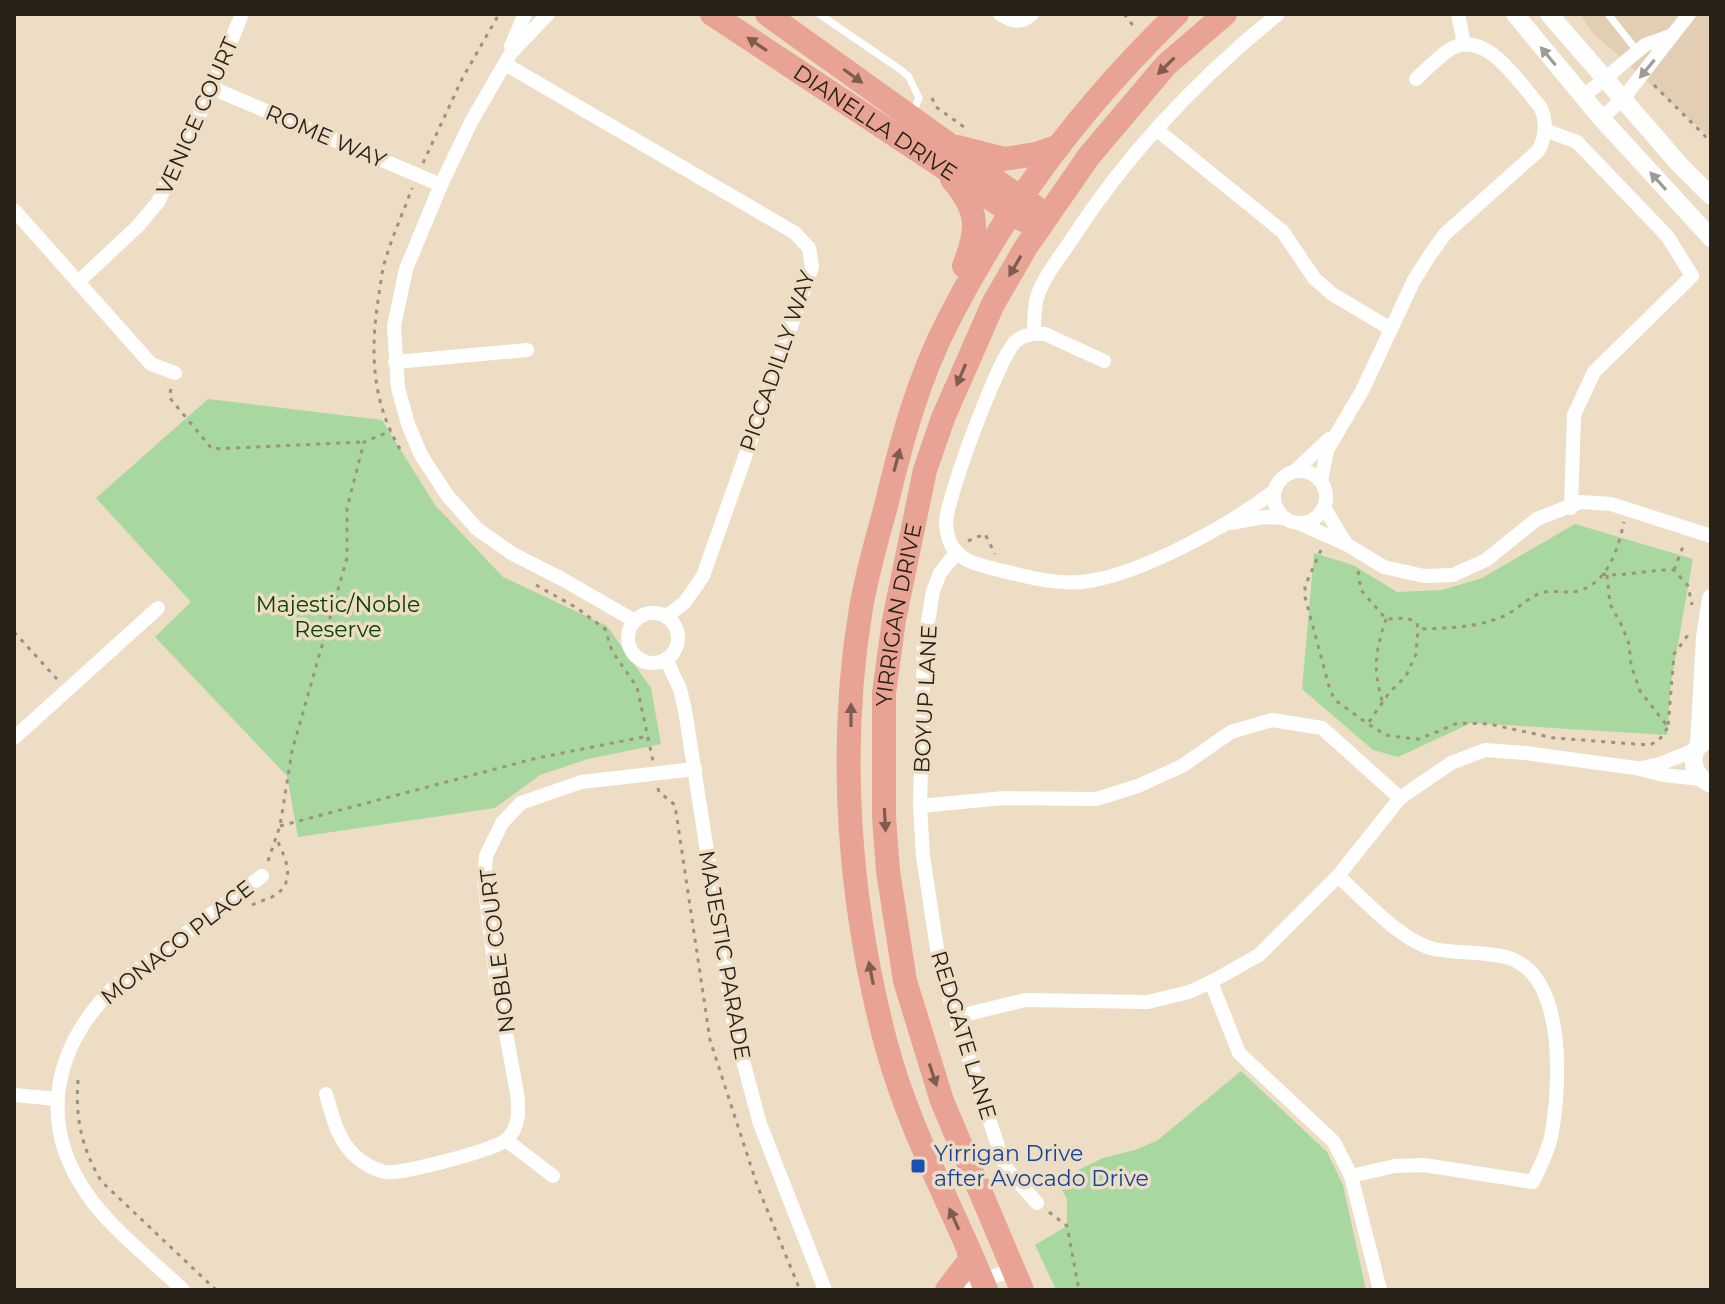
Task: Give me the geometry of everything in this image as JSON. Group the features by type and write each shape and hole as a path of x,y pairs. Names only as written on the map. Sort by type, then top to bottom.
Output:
{"main road":[{"name":"DIANELLA DRIVE","path":"712,14 953,147"},
{"name":"DIANELLA DRIVE","path":"767,14 953,147 1016,205 1043,222"},
{"name":"YIRRIGAN DRIVE","path":"999,1285 969,1253 923,1146 886,1044 859,910 850,824 851,692 861,606 915,398 946,324 1016,205 1059,146 1125,64 1177,14"},
{"name":"YIRRIGAN DRIVE","path":"999,1285 905,981 890,884 884,817 884,693 894,620 925,470 943,418 993,304 1043,222 1089,156 1166,65 1225,14"},
{"path":"915,398 920,360 975,237 974,216 953,147 1014,159 1059,146"},
{"path":"947,1290 970,1260 969,1253"}],"street":[{"name":"VENICE COURT","path":"78,282 138,226 158,202 212,88 242,14"},
{"path":"508,59 525,14"},
{"path":"548,14 508,59 471,122 441,185 406,269 394,326 395,362 408,424 421,455 447,495 477,529 513,554 635,621"},
{"path":"1000,14 1018,22 1032,14"},
{"path":"1034,333 1034,315 1042,286 1101,194 1186,96 1227,56 1278,14"},
{"path":"1458,14 1464,44"},
{"path":"1515,14 1601,118 1711,238"},
{"path":"1549,14 1622,100 1711,196"},
{"path":"1601,118 1622,100 1689,14"},
{"path":"1583,97 1645,45 1670,36"},
{"path":"1321,481 1327,450 1362,391 1414,280 1445,234 1538,151 1544,140 1545,117 1541,108 1490,50 1464,44 1450,49 1416,79"},
{"name":"PICCADILLY WAY","path":"508,59 795,233 809,248 812,267 703,576 685,602 666,617"},
{"name":"ROME WAY","path":"212,88 441,185"},
{"path":"1156,129 1283,232 1314,278 1332,294 1391,329"},
{"path":"1545,130 1577,142 1668,237 1692,276 1594,372 1574,415 1571,508"},
{"path":"14,210 151,364 175,373"},
{"path":"1104,361 1058,338 1034,333 1015,342 994,378 951,499 946,522 955,549 968,561 1061,583 1089,582 1129,571 1225,524 1274,491 1282,477 1296,470 1337,430"},
{"path":"395,362 527,350"},
{"path":"1225,524 1264,517 1292,520 1316,517 1324,507 1326,495 1321,481 1313,474 1296,470"},
{"path":"1274,491 1275,506 1292,520 1346,544 1384,567 1424,576 1453,575 1486,560 1537,519 1580,502 1611,504 1711,536"},
{"path":"1324,507 1346,544"},
{"name":"BOYUP LANE","path":"920,806 924,646 933,591 955,549"},
{"path":"1708,784 1693,765 1702,743 1703,671 1711,598"},
{"path":"14,738 158,608"},
{"path":"653,613 666,617 675,626 678,638 675,650 666,659 654,663 636,656 628,639 635,621 653,613"},
{"name":"MAJESTIC PARADE","path":"666,659 683,700 735,1031 760,1124 825,1290"},
{"path":"1703,671 1711,701"},
{"path":"920,806 1004,798 1096,799 1138,786 1182,766 1231,732 1272,720 1322,728 1400,798"},
{"path":"1636,768 1660,764 1702,743"},
{"path":"955,1017 1025,1000 1148,1002 1189,992 1211,982 1259,955 1338,876 1400,798 1451,763 1485,750 1636,768 1708,784"},
{"name":"NOBLE COURT","path":"506,1140 515,1127 519,1110 496,979 484,880 486,856 502,823 521,803 581,782 695,769"},
{"name":"REDGATE LANE","path":"920,806 923,856 939,962 955,1017 1005,1167 1037,1203"},
{"name":"MONACO PLACE","path":"183,1290 88,1196 61,1144 57,1099 67,1055 96,1005 113,988 262,876"},
{"path":"1338,876 1402,933 1431,948 1512,958 1531,971 1548,998 1559,1077 1550,1141 1533,1182 1424,1165 1395,1166 1351,1176"},
{"path":"1211,982 1239,1053 1334,1142 1351,1176 1380,1290"},
{"path":"326,1094 337,1134 351,1152 370,1166 387,1172 486,1150 506,1140 553,1176"},
{"path":"14,1095 57,1099"}],"lane":[{"path":"819,14 909,77 919,98 911,118"},
{"path":"1608,14 1638,52"}],"path":[{"path":"1124,14 1137,31"},
{"path":"931,96 953,147"},
{"path":"175,373 169,397 212,449 364,442 408,424"},
{"path":"390,432 404,455"},
{"path":"262,876 280,826 292,751 347,558 347,508 364,442"},
{"path":"1418,629 1469,628 1507,615 1540,594 1575,592 1589,587 1605,574 1618,548 1627,509"},
{"path":"955,549 985,534 996,556"},
{"path":"1323,548 1305,586 1307,605 1335,700 1386,735 1419,739 1458,723 1489,724 1554,738 1650,745 1659,740 1668,727 1674,654 1692,626"},
{"path":"1358,568 1361,590 1386,619"},
{"path":"1605,574 1637,575 1657,569 1674,570 1688,586 1692,608"},
{"path":"1605,574 1610,604 1629,644 1631,665 1640,691 1668,727"},
{"path":"524,578 577,608 605,629 612,651 637,687 656,773"},
{"path":"1368,724 1406,676 1416,654 1417,623 1407,618 1386,619"},
{"path":"1383,702 1375,673 1375,650 1386,619"},
{"path":"14,632 67,690"},
{"path":"280,826 537,758 648,736"},
{"path":"242,910 277,894 286,883 288,865 276,838"},
{"path":"78,1078 81,1139 90,1163 102,1182 216,1290"},
{"path":"1037,1203 1067,1226 1079,1290"}],"shaded area":[{"path":"1580,14 1711,14 1711,138 1592,32"}],"green space":[{"name":"Majestic/Noble Reserve","path":"208,399 382,420 435,505 503,577 607,626 651,688 661,744 588,759 540,775 495,808 298,837 287,776 155,637 191,602 96,498"},
{"path":"1575,524 1693,559 1671,683 1667,735 1471,723 1398,757 1373,750 1302,689 1314,553 1353,565 1397,592 1442,590 1482,578"},
{"path":"1241,1071 1327,1152 1343,1185 1366,1290 1056,1290 1035,1245 1067,1226 1067,1199 1057,1180 1103,1158 1158,1140"}],"place":[{"name":"Yirrigan Drive after Avocado Drive","path":"918,1166"}]}
